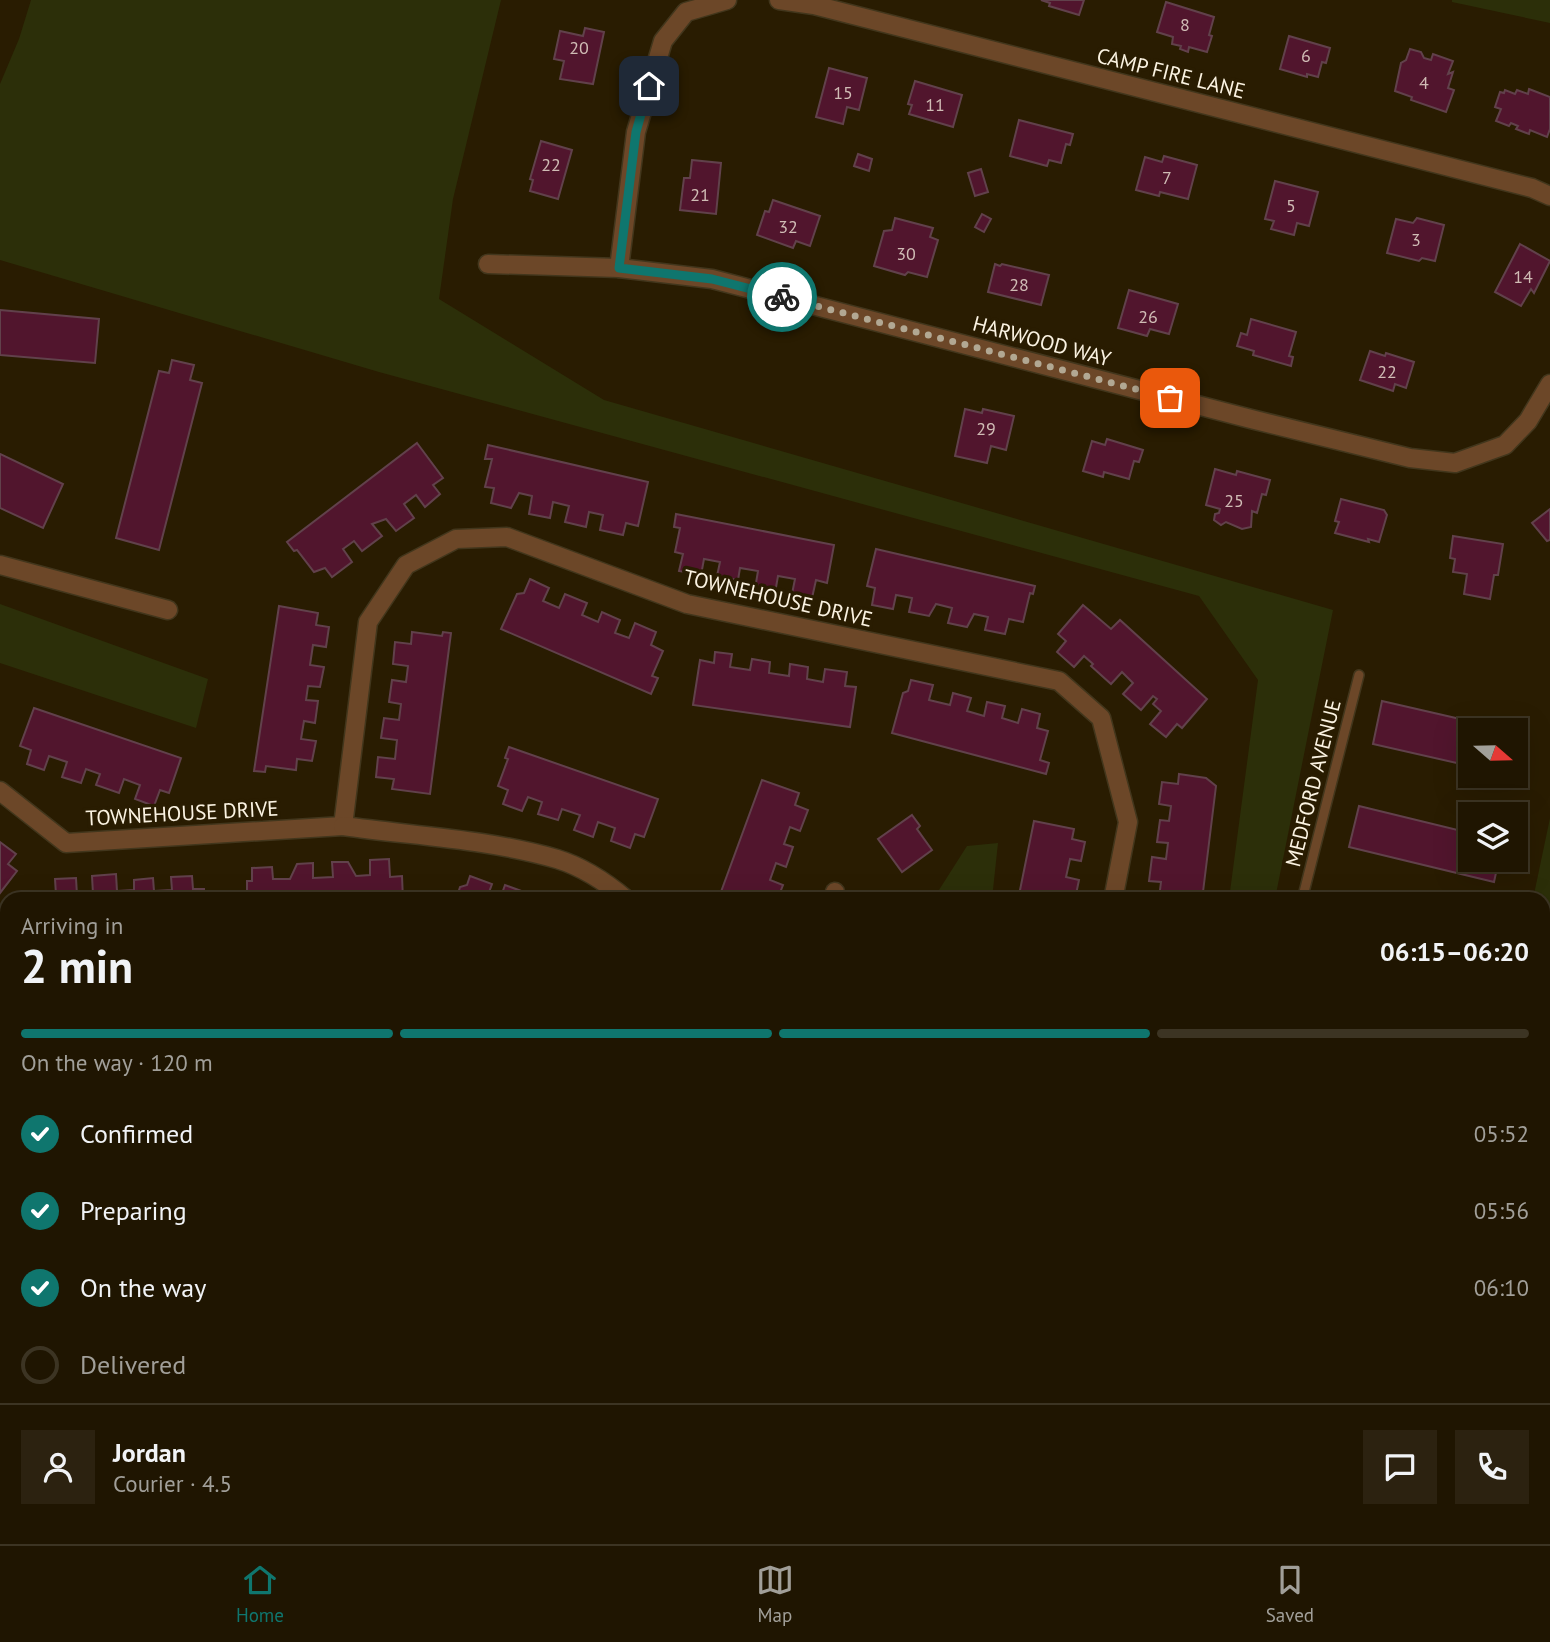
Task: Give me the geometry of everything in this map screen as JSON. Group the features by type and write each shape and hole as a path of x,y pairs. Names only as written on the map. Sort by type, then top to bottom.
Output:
{"street":[{"path":"619,268 636,132 663,41 686,12 727,0"},
{"name":"CAMP FIRE LANE","path":"779,0 814,5 1532,188 1550,196"},
{"name":"HARWOOD WAY","path":"488,264 619,268 712,279 1410,458 1455,463 1506,446 1528,421 1550,384"},
{"name":"TOWNEHOUSE DRIVE","path":"343,827 368,622 406,565 456,539 507,537 687,604 1059,681 1101,718 1128,822 1115,892"},
{"path":"0,565 168,610"},
{"name":"TOWNEHOUSE DRIVE","path":"0,791 66,843 343,827 490,845 558,859 616,892"}],"lane":[{"name":"MEDFORD AVENUE","path":"1304,892 1359,675"}],"green space":[{"path":"31,0 501,0 453,199 439,299 604,400 1333,610 1276,892 1230,892 1258,680 1199,596 379,372 0,260 0,84 19,39"},
{"path":"1550,0 1550,23 1452,2"},
{"path":"0,604 208,679 196,728 0,663"},
{"path":"1550,818 1550,892 1534,892"},
{"path":"998,843 993,892 940,892 939,890 967,846"}],"building":[{"path":"1041,0 1084,0 1079,15 1049,6 1050,3"},
{"path":"1166,2 1214,17 1207,52 1189,47 1188,52 1180,49 1181,46 1172,44 1173,37 1157,32"},
{"path":"585,28 604,32 593,84 560,79 564,61 554,59 560,31 583,36"},
{"path":"1289,36 1330,48 1318,77 1307,74 1307,77 1280,69"},
{"path":"1410,49 1421,52 1424,58 1431,60 1433,54 1453,61 1448,74 1453,72 1448,88 1454,90 1446,112 1411,100 1412,97 1395,91 1401,63 1406,60"},
{"path":"829,68 867,78 859,110 847,107 843,124 816,117"},
{"path":"915,81 962,95 953,127 909,114 912,105 908,104"},
{"path":"1529,89 1550,97 1550,129 1547,137 1530,130 1529,134 1516,129 1518,126 1511,123 1509,126 1496,121 1501,109 1495,107 1500,92 1504,93 1505,90 1515,94 1517,90 1528,94"},
{"path":"1019,120 1073,134 1070,145 1066,144 1061,163 1049,160 1047,166 1010,156"},
{"path":"541,141 572,150 558,199 530,191 533,180 530,179"},
{"path":"858,154 872,159 869,171 854,166"},
{"path":"1164,156 1197,165 1188,199 1160,192 1159,196 1136,190 1145,157 1162,162"},
{"path":"692,160 721,163 716,214 680,210 684,178 690,178"},
{"path":"981,169 988,192 975,196 968,173"},
{"path":"1275,181 1318,192 1309,226 1297,223 1294,235 1271,229 1274,221 1265,219"},
{"path":"773,200 820,216 810,246 796,241 793,248 757,235 765,211 769,212"},
{"path":"982,214 991,219 984,232 975,227"},
{"path":"895,218 933,228 930,237 938,240 927,277 908,272 905,275 874,266 884,231 892,230"},
{"path":"1417,218 1444,225 1435,261 1422,258 1419,261 1387,253 1396,219 1413,223"},
{"path":"1520,244 1550,261 1534,293 1531,289 1521,306 1495,292"},
{"path":"995,264 1049,275 1041,305 988,292"},
{"path":"1129,290 1178,304 1169,334 1150,329 1147,336 1118,328"},
{"path":"0,310 99,319 95,363 0,355"},
{"path":"1251,319 1296,332 1289,356 1293,357 1291,366 1253,355 1254,351 1237,346 1241,333 1247,335"},
{"path":"1370,351 1414,362 1406,388 1395,384 1393,391 1360,380"},
{"path":"172,360 194,365 190,380 202,383 159,550 116,538 159,371 169,373"},
{"path":"965,409 982,413 983,409 1014,416 1006,450 991,446 987,463 955,456"},
{"path":"1107,439 1143,450 1139,462 1134,461 1129,479 1104,472 1103,477 1083,471 1092,441 1105,445"},
{"path":"417,443 443,478 433,485 440,494 425,507 416,495 404,504 414,518 396,531 386,519 372,524 382,536 362,551 354,541 343,549 352,562 332,577 325,568 314,572 287,542"},
{"path":"488,445 648,482 638,526 626,523 623,535 600,530 603,515 589,512 586,527 565,522 569,506 553,502 550,518 529,514 532,496 519,493 511,508 491,503 494,488 485,487 492,459 485,459"},
{"path":"0,454 63,484 43,528 0,508"},
{"path":"1215,469 1236,475 1237,471 1270,480 1266,495 1262,494 1257,513 1252,511 1251,527 1242,529 1226,522 1221,525 1214,520 1220,509 1206,505"},
{"path":"1341,499 1384,510 1387,515 1379,542 1335,533"},
{"path":"1550,509 1550,540 1547,541 1532,523"},
{"path":"676,514 834,545 827,583 816,580 812,598 792,594 795,579 778,576 775,593 755,589 758,571 740,568 738,580 717,576 720,562 704,559 701,575 679,571 683,554 675,552 680,528 674,527"},
{"path":"1453,536 1503,544 1498,575 1494,575 1490,599 1464,594 1467,574 1453,572 1455,559 1450,558"},
{"path":"876,549 1035,586 1033,594 1030,593 1023,622 1009,619 1005,634 985,630 988,617 974,614 967,627 948,623 952,608 936,604 929,616 909,612 912,598 896,595 893,609 872,605 875,588 867,586"},
{"path":"530,579 549,588 543,601 559,608 565,594 587,603 582,615 598,622 602,612 620,620 615,633 629,638 635,623 656,632 651,645 663,651 652,676 658,678 651,694 501,629 517,594 524,593"},
{"path":"1083,605 1111,629 1120,620 1207,699 1182,728 1177,724 1166,737 1150,724 1161,711 1153,704 1157,699 1153,696 1141,710 1123,694 1133,683 1122,672 1111,684 1084,656 1074,667 1057,652 1066,641 1058,634"},
{"path":"279,606 318,613 316,625 329,627 326,647 313,645 310,665 324,667 320,687 308,686 306,700 318,701 315,723 304,721 301,739 316,741 312,761 297,759 296,770 266,766 265,772 254,771"},
{"path":"412,632 442,636 443,632 451,633 430,794 392,789 394,779 376,777 378,757 395,759 397,740 381,738 384,718 399,720 401,704 389,702 392,680 406,682 408,666 393,664 395,642 411,644"},
{"path":"715,652 732,654 730,667 750,670 752,659 770,662 769,673 789,676 790,664 808,667 807,679 823,682 825,669 847,672 845,686 856,687 850,727 693,705 700,660 714,663"},
{"path":"911,680 933,685 929,700 950,705 953,693 971,698 967,711 984,716 987,702 1005,706 1002,718 1018,723 1022,709 1040,714 1037,728 1048,731 1040,760 1049,763 1046,774 892,733 903,693 908,691"},
{"path":"1382,701 1458,718 1458,763 1373,744"},
{"path":"34,708 181,758 169,793 160,790 154,806 135,799 140,785 124,779 119,793 96,785 100,774 86,769 81,783 62,777 67,762 49,756 44,770 27,764 31,750 20,746"},
{"path":"509,747 658,799 644,837 635,834 630,848 611,841 615,828 598,822 593,837 574,830 580,815 562,809 558,820 538,814 542,802 528,797 522,811 503,804 508,790 498,786 508,759 505,758"},
{"path":"1179,774 1206,778 1216,786 1203,892 1160,892 1161,882 1149,881 1152,857 1166,859 1168,843 1157,842 1160,820 1169,821 1171,806 1159,804 1162,782 1178,784"},
{"path":"762,780 799,793 795,805 808,810 800,831 790,827 784,844 793,847 786,867 776,863 770,880 783,885 780,892 721,892"},
{"path":"1359,806 1458,830 1458,872 1496,872 1494,882 1349,847"},
{"path":"912,815 920,826 917,829 932,850 902,872 878,839"},
{"path":"1034,821 1074,829 1072,839 1085,842 1081,861 1070,859 1066,877 1079,880 1076,892 1020,892"},
{"path":"0,842 16,854 8,864 17,871 0,892"},
{"path":"389,859 390,877 402,876 403,892 247,892 247,881 252,881 252,868 272,867 273,879 290,879 297,864 313,863 313,878 333,877 332,862 348,862 356,876 370,875 370,860"},
{"path":"116,874 117,891 134,890 134,880 153,878 154,891 172,890 171,877 192,876 193,889 204,889 204,892 93,892 92,876"},
{"path":"470,876 492,884 489,892 458,892 460,887 467,885"},
{"path":"76,878 77,892 56,892 55,879"},
{"path":"505,885 524,892 502,892"}],"way so far":[{"path":"782,297 1170,398"}],"route":[{"path":"649,86 636,132 619,268 712,279 782,297"}]}
